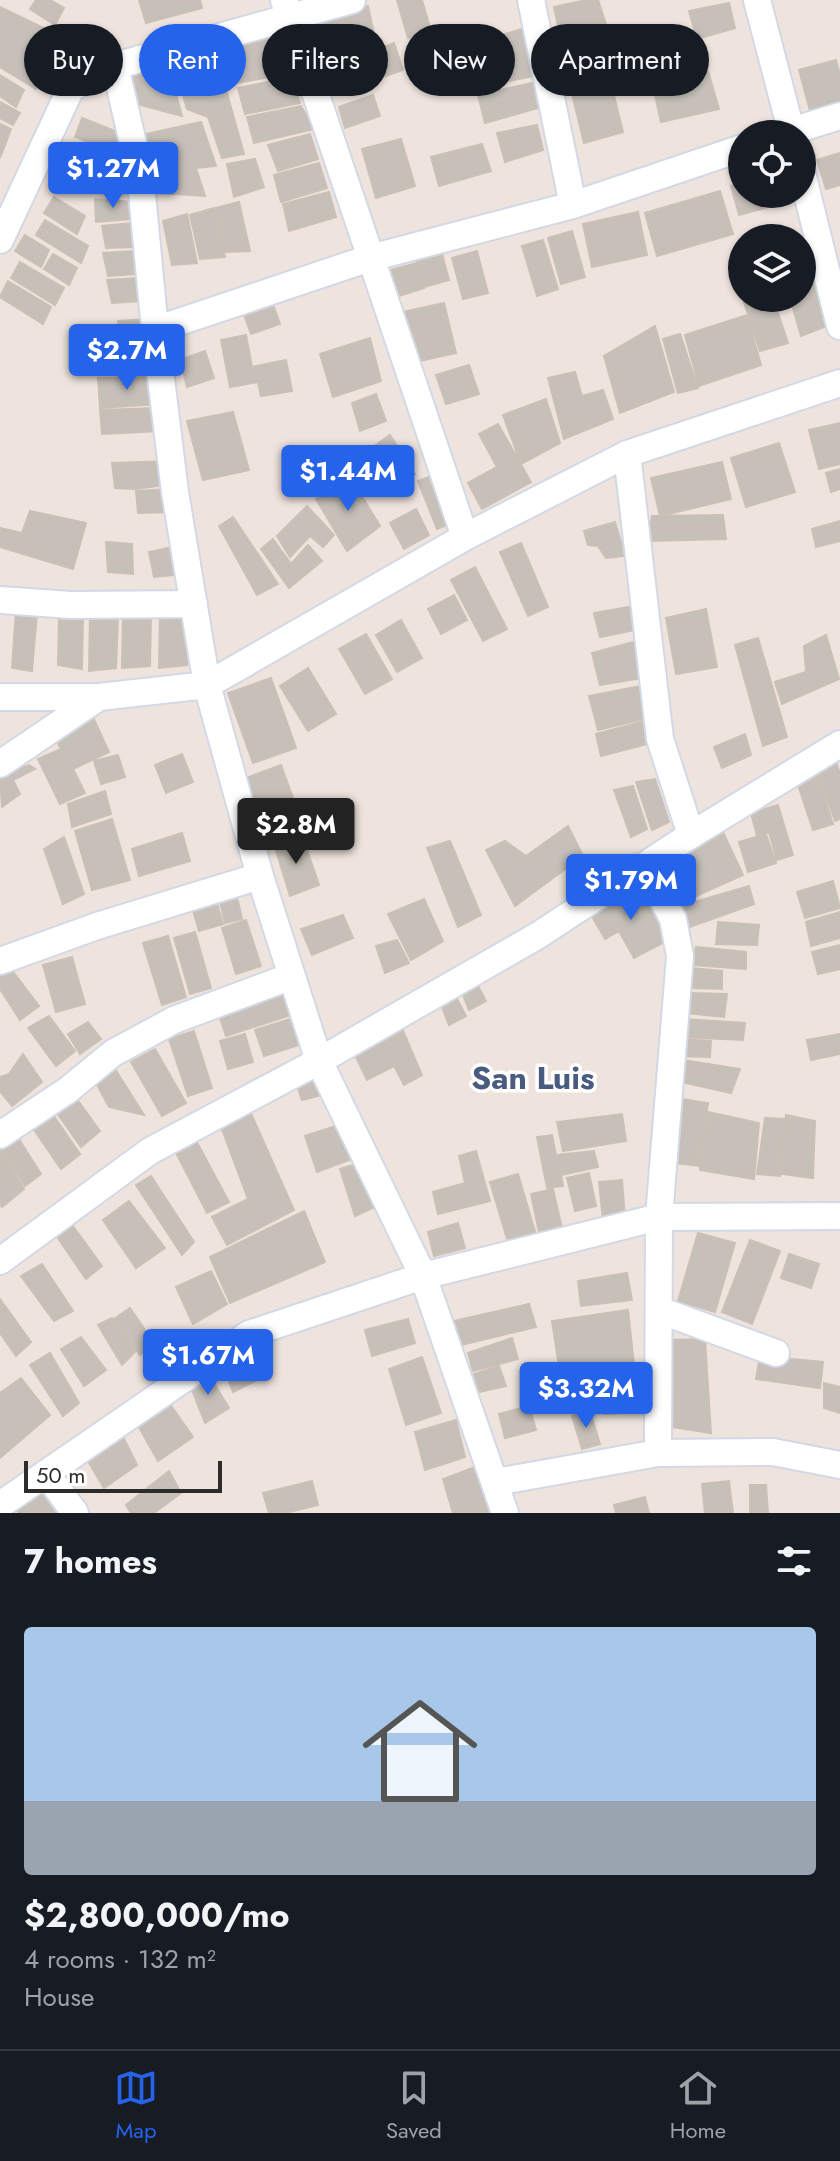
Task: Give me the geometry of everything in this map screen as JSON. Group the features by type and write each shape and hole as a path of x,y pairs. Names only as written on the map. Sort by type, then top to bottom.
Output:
{"street":[{"path":"123,63 287,9 352,0"},
{"path":"531,0 573,205"},
{"path":"757,0 786,120"},
{"path":"287,9 465,537"},
{"path":"0,240 67,96"},
{"path":"122,96 140,173 175,492 207,685 260,876 319,1061 423,1276 505,1513"},
{"path":"816,124 840,116"},
{"path":"155,330 370,258 573,205 728,153"},
{"path":"811,208 840,326"},
{"path":"0,697 99,697 207,685 465,537 627,454 840,383"},
{"path":"627,454 660,739 691,835"},
{"path":"0,600 71,605 194,604"},
{"path":"0,764 99,697"},
{"path":"0,1261 150,1151 319,1061 537,936 691,835 840,744"},
{"path":"645,866 673,919 680,956 659,1217 658,1453"},
{"path":"0,961 97,926 260,876"},
{"path":"0,1135 68,1090 113,1053 174,1020 292,976"},
{"path":"0,1505 249,1334 423,1276 659,1217 840,1216"},
{"path":"659,1310 776,1353"},
{"path":"496,1482 658,1453 773,1452 840,1465"},
{"path":"46,1473 75,1513"}],"building":[{"path":"36,0 50,0 64,8 56,24 30,9"},
{"path":"139,0 200,0 202,8 146,23"},
{"path":"397,0 422,0 429,24 404,24"},
{"path":"598,0 606,24 558,24 554,7"},
{"path":"729,3 735,28 709,36 709,24 693,24 689,11"},
{"path":"368,6 372,24 320,24 317,16"},
{"path":"0,7 35,24 24,24 24,82 0,67"},
{"path":"522,29 531,77 515,80 515,31"},
{"path":"262,34 262,78 246,82 246,37"},
{"path":"394,43 403,70 388,75 388,45"},
{"path":"836,60 840,75 840,115 812,120 799,70"},
{"path":"139,67 139,96 177,96 182,116 137,104 127,70"},
{"path":"709,74 719,109 661,122 655,96 709,96"},
{"path":"0,75 24,90 16,107 0,96"},
{"path":"262,83 262,96 298,96 300,103 245,114 240,96 246,96 246,86"},
{"path":"531,83 531,96 535,96 538,108 485,123 478,96 515,96 515,87"},
{"path":"183,96 228,96 244,154 222,158 208,117 187,109"},
{"path":"373,96 380,116 345,128 339,107"},
{"path":"572,96 614,96 623,132 584,143"},
{"path":"0,102 20,113 13,125 0,118"},
{"path":"301,106 314,129 254,143 247,117"},
{"path":"82,118 128,136 120,155 75,137"},
{"path":"201,122 216,166 196,168 205,196 158,193 146,134"},
{"path":"0,124 11,129 0,158"},
{"path":"537,125 543,150 505,162 497,133"},
{"path":"310,134 318,159 278,171 268,145"},
{"path":"401,139 415,186 376,198 362,149"},
{"path":"72,144 115,156 107,194 62,180"},
{"path":"482,144 491,171 439,186 431,157"},
{"path":"840,153 840,185 826,189 817,160"},
{"path":"255,159 264,187 234,197 227,164"},
{"path":"319,163 327,188 281,202 274,175"},
{"path":"720,191 730,224 728,235 657,256 645,213"},
{"path":"329,192 336,217 289,231 283,204"},
{"path":"54,197 85,216 77,234 44,213"},
{"path":"95,199 132,202 132,219 96,222"},
{"path":"239,202 250,251 225,252 216,208"},
{"path":"214,208 225,257 200,259 190,215"},
{"path":"737,208 765,208 739,215"},
{"path":"638,212 647,255 592,267 583,224"},
{"path":"187,214 197,263 172,265 163,221"},
{"path":"45,220 88,246 81,263 36,235"},
{"path":"132,223 136,247 106,248 102,226"},
{"path":"572,231 585,277 561,284 548,238"},
{"path":"25,235 49,250 41,267 15,251"},
{"path":"543,240 558,289 537,296 522,246"},
{"path":"134,251 138,274 108,276 103,253"},
{"path":"477,251 488,293 463,299 452,258"},
{"path":"53,254 77,268 69,285 44,269"},
{"path":"442,254 449,280 424,287 417,262"},
{"path":"20,262 64,288 55,305 11,278"},
{"path":"417,263 424,288 399,296 391,270"},
{"path":"816,268 832,324 801,336 794,312 816,312"},
{"path":"138,278 142,301 112,303 107,280"},
{"path":"8,281 51,307 43,324 0,297"},
{"path":"271,299 280,324 251,334 242,309"},
{"path":"444,303 456,353 415,362 403,312"},
{"path":"747,312 778,312 788,343 760,351"},
{"path":"747,315 761,365 699,386 685,335"},
{"path":"149,319 153,342 122,344 118,321"},
{"path":"655,326 674,392 620,413 604,356"},
{"path":"680,334 698,388 678,393 663,339"},
{"path":"246,335 252,367 286,360 292,391 261,396 258,382 230,387 221,340"},
{"path":"370,338 381,381 333,397 320,354"},
{"path":"205,351 214,378 187,387 180,360"},
{"path":"469,365 479,394 446,404 436,375"},
{"path":"575,372 582,396 603,390 613,419 564,439 548,378"},
{"path":"153,377 159,404 100,408 98,378"},
{"path":"376,394 386,421 360,431 352,403"},
{"path":"546,399 560,443 521,464 503,415"},
{"path":"156,408 160,431 102,434 100,410"},
{"path":"233,412 249,470 203,480 187,421"},
{"path":"840,423 840,464 819,469 809,430"},
{"path":"498,424 531,482 482,509 468,483 497,467 479,434"},
{"path":"390,435 415,474 386,492 363,454"},
{"path":"779,443 795,492 746,507 731,458"},
{"path":"169,461 173,484 115,488 112,463"},
{"path":"722,462 731,499 660,516 651,478"},
{"path":"840,469 840,489 831,492 826,473"},
{"path":"439,473 457,521 437,529 418,481"},
{"path":"350,477 380,526 347,551 316,499"},
{"path":"171,489 176,512 138,513 136,491"},
{"path":"307,506 334,535 323,547 310,536 290,557 277,536"},
{"path":"416,509 429,535 404,549 390,523"},
{"path":"30,511 86,523 73,569 0,547 0,528 22,533"},
{"path":"723,515 726,539 648,541 652,516"},
{"path":"233,517 278,584 257,595 219,526"},
{"path":"840,521 840,541 816,547 812,529"},
{"path":"615,522 625,556 606,558 598,546 588,545 584,531"},
{"path":"273,539 291,564 308,545 322,561 289,588 261,549"},
{"path":"106,542 132,544 133,574 108,572"},
{"path":"521,543 548,607 528,616 500,552"},
{"path":"178,546 182,574 154,577 149,552"},
{"path":"475,567 507,629 483,641 451,580"},
{"path":"454,595 467,620 441,634 428,609"},
{"path":"629,607 635,630 600,637 594,613"},
{"path":"706,609 717,667 676,674 666,618"},
{"path":"16,610 37,613 32,671 12,668"},
{"path":"160,610 188,614 187,665 159,668"},
{"path":"123,611 151,615 150,666 122,668"},
{"path":"59,613 83,618 82,669 58,665"},
{"path":"90,613 118,618 116,668 89,671"},
{"path":"401,620 422,658 397,672 376,635"},
{"path":"366,634 392,679 365,694 339,649"},
{"path":"826,635 839,679 782,704 775,682 806,672 804,646"},
{"path":"758,638 787,737 763,746 735,645"},
{"path":"641,640 648,677 600,685 592,653"},
{"path":"308,668 336,714 308,731 280,686"},
{"path":"271,678 296,748 253,763 228,693"},
{"path":"641,686 648,718 598,730 589,696"},
{"path":"91,713 109,752 73,769 85,793 60,804 38,759 61,749 52,731"},
{"path":"645,721 651,743 601,756 596,734"},
{"path":"745,734 751,755 722,768 714,747"},
{"path":"182,754 193,782 166,793 155,765"},
{"path":"118,755 125,777 101,784 94,761"},
{"path":"835,760 840,773 840,819 835,821 815,767"},
{"path":"29,765 35,769 13,780 20,794 2,807 0,776"},
{"path":"281,765 293,798 250,813 238,781"},
{"path":"816,773 833,824 813,830 796,779"},
{"path":"655,779 669,822 652,830 636,782"},
{"path":"633,786 647,829 631,837 614,790"},
{"path":"105,791 111,814 72,827 68,804"},
{"path":"778,805 793,855 777,860 769,832 757,836 751,813"},
{"path":"112,819 130,880 92,890 75,831"},
{"path":"568,826 583,856 515,906 486,850 505,841 526,856"},
{"path":"722,830 743,875 683,902 662,857"},
{"path":"182,833 190,861 139,876 132,849"},
{"path":"766,834 776,863 748,872 739,842"},
{"path":"64,837 84,894 63,904 44,849"},
{"path":"303,838 319,885 290,896 274,844"},
{"path":"450,841 481,915 458,927 427,848"},
{"path":"833,881 840,908 805,918 797,892"},
{"path":"638,886 668,940 634,958 619,931 605,939 590,913"},
{"path":"749,886 754,904 687,928 681,906"},
{"path":"237,897 242,919 225,923 220,902"},
{"path":"424,899 443,941 411,960 388,914"},
{"path":"216,900 223,924 199,931 192,907"},
{"path":"840,912 840,938 811,946 806,922"},
{"path":"343,915 353,938 312,955 301,929"},
{"path":"246,920 261,966 236,974 222,928"},
{"path":"718,922 759,925 757,945 716,944"},
{"path":"195,932 211,988 190,994 174,938"},
{"path":"168,936 186,997 162,1005 143,943"},
{"path":"397,940 409,963 385,973 376,946"},
{"path":"840,945 840,969 818,974 812,952"},
{"path":"696,947 746,952 746,969 693,965"},
{"path":"72,957 85,1004 56,1012 43,965"},
{"path":"691,968 722,971 722,989 691,988"},
{"path":"11,969 39,1006 20,1020 0,989 0,977"},
{"path":"476,982 486,1001 469,1010 462,992"},
{"path":"286,987 294,1014 226,1036 217,1009"},
{"path":"689,993 727,994 724,1017 687,1013"},
{"path":"456,997 466,1016 449,1025 442,1007"},
{"path":"49,1016 75,1051 56,1066 28,1028"},
{"path":"300,1016 308,1042 264,1056 255,1030"},
{"path":"684,1019 745,1023 743,1040 681,1037"},
{"path":"88,1022 101,1039 80,1054 68,1034"},
{"path":"194,1031 212,1088 188,1096 169,1039"},
{"path":"403,1031 422,1075 404,1085 394,1066 367,1080 356,1057"},
{"path":"245,1034 253,1062 228,1069 220,1041"},
{"path":"840,1034 840,1054 811,1060 807,1040"},
{"path":"680,1039 711,1041 710,1057 677,1056"},
{"path":"155,1049 186,1103 162,1116 131,1062"},
{"path":"23,1054 42,1082 12,1106 0,1091 0,1077 9,1074"},
{"path":"683,1060 740,1069 731,1093 681,1082"},
{"path":"319,1067 329,1093 302,1100 294,1076"},
{"path":"115,1069 144,1115 109,1107 95,1081"},
{"path":"71,1091 100,1131 81,1147 50,1103"},
{"path":"675,1098 708,1103 699,1166 665,1162"},
{"path":"49,1109 80,1154 61,1169 28,1121"},
{"path":"249,1109 294,1210 227,1245 212,1217 248,1199 220,1124"},
{"path":"708,1112 759,1123 754,1179 700,1170"},
{"path":"622,1114 626,1141 563,1151 557,1122"},
{"path":"786,1115 815,1121 813,1178 782,1174"},
{"path":"765,1118 785,1119 780,1176 757,1174"},
{"path":"339,1125 352,1159 317,1172 305,1136"},
{"path":"15,1133 41,1174 25,1186 0,1147"},
{"path":"193,1135 229,1202 207,1213 173,1147"},
{"path":"552,1135 556,1155 594,1151 598,1167 561,1175 563,1186 547,1188 537,1137"},
{"path":"0,1150 24,1189 2,1207 0,1204"},
{"path":"476,1151 490,1201 438,1214 433,1192 465,1183 459,1156"},
{"path":"363,1162 377,1206 355,1216 340,1169"},
{"path":"589,1173 596,1206 575,1211 567,1178"},
{"path":"518,1174 536,1235 508,1242 490,1182"},
{"path":"151,1176 194,1242 182,1255 136,1185"},
{"path":"622,1180 625,1218 603,1220 599,1182"},
{"path":"553,1189 564,1237 541,1242 531,1194"},
{"path":"129,1201 165,1248 136,1268 103,1220"},
{"path":"304,1211 325,1262 230,1303 210,1257"},
{"path":"458,1223 465,1248 434,1256 428,1232"},
{"path":"73,1226 102,1266 86,1279 55,1234"},
{"path":"698,1233 735,1243 715,1312 678,1301"},
{"path":"750,1240 780,1251 752,1324 722,1312"},
{"path":"789,1254 819,1264 811,1288 781,1278"},
{"path":"42,1264 73,1311 54,1321 21,1276"},
{"path":"211,1271 227,1304 193,1324 176,1287"},
{"path":"627,1273 632,1300 581,1306 578,1281"},
{"path":"0,1299 31,1342 16,1356 0,1333"},
{"path":"529,1304 536,1327 461,1345 454,1321"},
{"path":"130,1308 154,1343 140,1355 114,1319"},
{"path":"628,1310 634,1364 559,1367 552,1321"},
{"path":"112,1318 135,1352 122,1365 98,1325"},
{"path":"408,1319 415,1343 372,1356 365,1330"},
{"path":"81,1337 106,1370 84,1386 61,1349"},
{"path":"512,1338 518,1359 473,1371 468,1353"},
{"path":"705,1339 711,1433 671,1427 666,1340"},
{"path":"50,1353 79,1403 63,1416 30,1365"},
{"path":"246,1355 259,1379 233,1392 222,1363"},
{"path":"760,1356 823,1362 820,1388 756,1379"},
{"path":"422,1357 441,1413 406,1425 389,1369"},
{"path":"499,1366 506,1386 479,1392 474,1374"},
{"path":"206,1370 229,1408 205,1423 189,1382"},
{"path":"598,1371 635,1372 640,1412 604,1414"},
{"path":"21,1378 50,1415 0,1458 0,1393"},
{"path":"824,1383 840,1387 840,1413 824,1408"},
{"path":"167,1400 193,1437 158,1461 135,1420"},
{"path":"529,1406 536,1430 505,1438 499,1414"},
{"path":"590,1411 600,1444 582,1449 572,1416"},
{"path":"456,1420 465,1457 425,1470 415,1432"},
{"path":"117,1425 137,1465 104,1488 82,1451"},
{"path":"475,1467 490,1513 453,1513 443,1479"},
{"path":"169,1471 181,1493 154,1513 131,1513 126,1505"},
{"path":"312,1481 318,1505 285,1513 269,1513 263,1493"},
{"path":"729,1481 733,1513 705,1513 702,1484"},
{"path":"750,1485 766,1485 768,1513 750,1513"},
{"path":"38,1489 55,1513 19,1513 15,1507"},
{"path":"645,1497 649,1513 616,1513 614,1505"}],"district":[{"name":"San Luis","path":"533,1078"}]}
